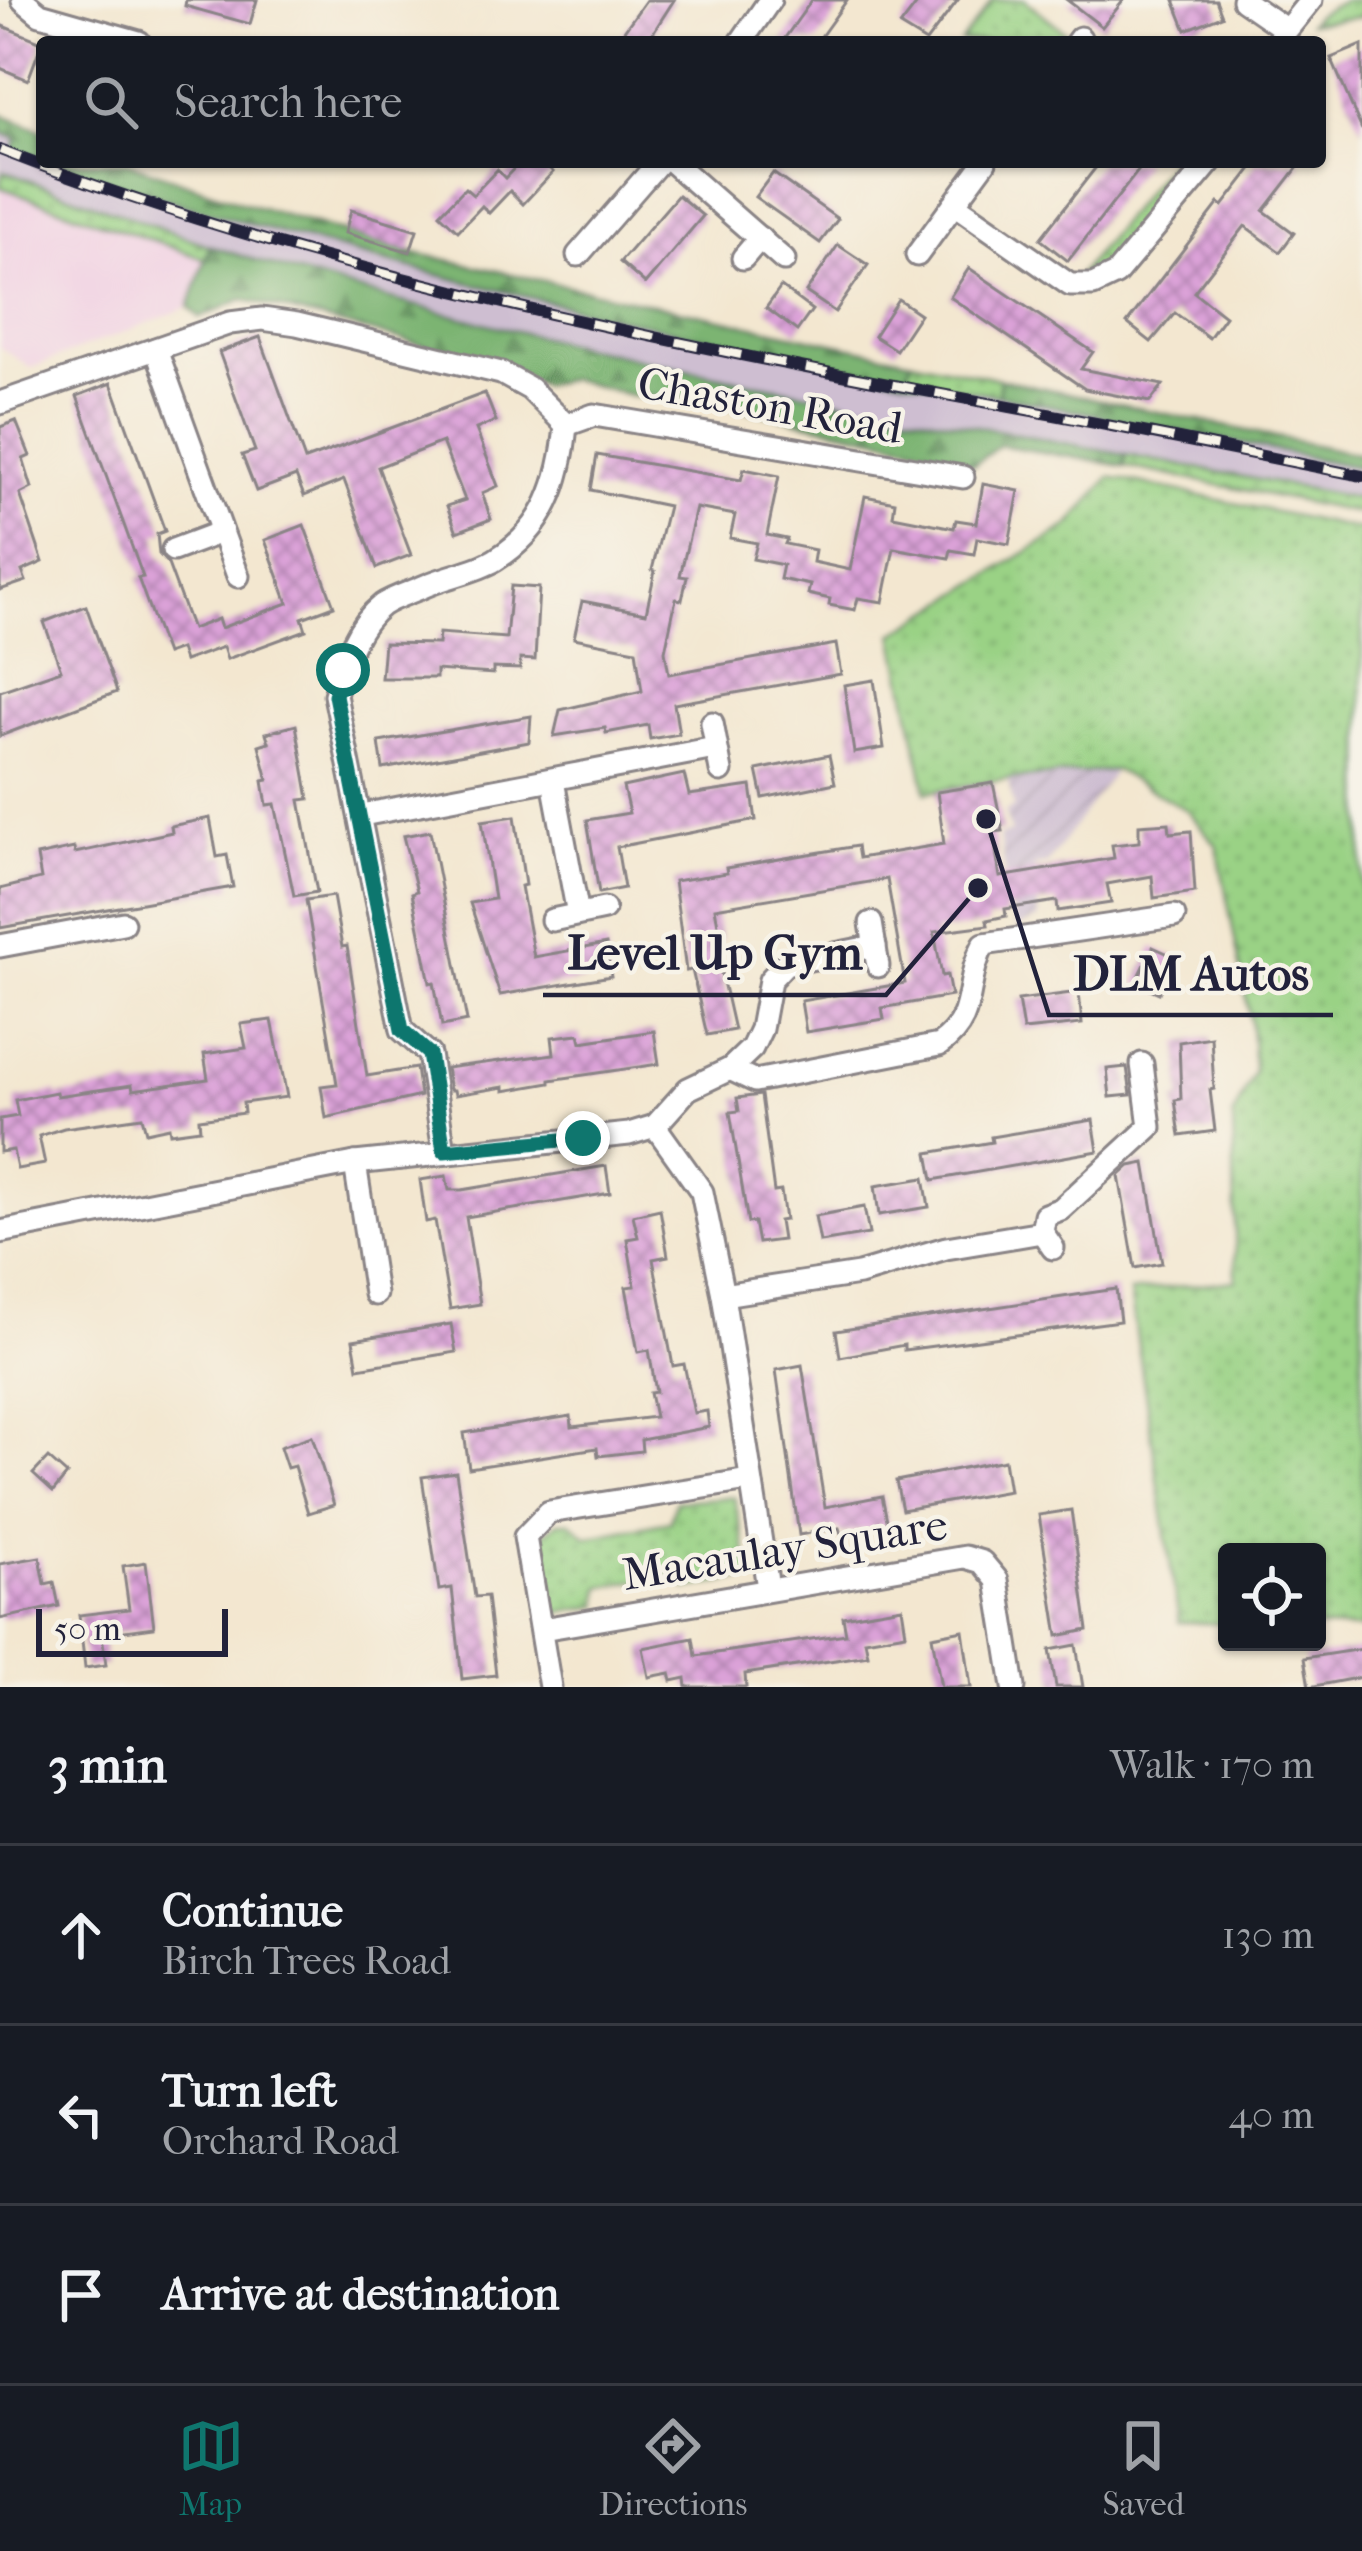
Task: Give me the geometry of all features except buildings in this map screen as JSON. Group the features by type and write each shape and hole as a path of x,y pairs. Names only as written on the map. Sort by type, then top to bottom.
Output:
{"street":[{"path":"23,0 40,14 118,36"},
{"path":"745,36 770,0"},
{"path":"1243,0 1281,35 1311,0"},
{"path":"578,255 654,168"},
{"path":"679,168 784,260"},
{"path":"916,255 982,168"},
{"path":"955,204 1070,284 1093,285 1116,274 1205,168"},
{"path":"743,258 760,238"},
{"path":"0,404 230,323 262,319 502,374 530,389 566,425 555,485 533,530 493,562 382,605 350,646 335,695 402,1030 429,1054 444,1151"},
{"path":"156,349 238,576"},
{"name":"Chaston Road","path":"566,425 594,415 963,477"},
{"path":"173,550 221,532"},
{"path":"712,723 721,771"},
{"path":"362,815 715,748"},
{"path":"554,781 578,914"},
{"path":"551,920 604,908"},
{"path":"730,1070 755,1081 939,1045 955,1034 966,1014 974,961 984,944 1174,916"},
{"path":"0,946 122,923"},
{"path":"0,1232 355,1162 629,1134 655,1126 688,1089 730,1070 752,1048 761,1029 770,980 785,964 875,945"},
{"path":"724,1294 859,1274 946,1248 1047,1240 1045,1215 1061,1209 1150,1126 1142,1064"},
{"path":"655,1126 702,1192 724,1294 768,1588"},
{"path":"355,1162 375,1294"},
{"name":"Macaulay Square","path":"550,1687 525,1537 549,1512 749,1480"},
{"name":"Macaulay Square","path":"542,1629 965,1557 982,1562 997,1580 1014,1687"}],"shaded area":[{"path":"0,132 17,139 14,149 36,156 36,168 62,168 377,261 701,337 1362,468 1362,499 655,364 383,300 210,246 4,171 0,178"},
{"path":"0,187 205,259 189,307 31,368 0,347"},
{"path":"1115,770 1047,864 1034,866 1039,919 1015,928 999,836 1011,833 1005,812 1014,807 1007,779"}],"green space":[{"path":"993,0 1025,0 1067,33 1065,36 966,36"},
{"path":"1345,0 1362,0 1362,17 1309,23 1316,15"},
{"path":"0,114 36,128 36,156 13,149 17,139 0,132"},
{"path":"71,168 144,168 410,252 912,360 904,379 689,334 368,257"},
{"path":"1164,168 1189,168 1105,267 1076,278"},
{"path":"3,171 210,246 205,259 0,187"},
{"path":"210,246 550,339 1126,455 1124,466 1000,445 973,465 931,449 686,397 633,396 570,379 542,386 508,367 243,299 200,318 189,307"},
{"path":"912,360 1000,379 998,395 904,379"},
{"path":"1000,379 1362,455 1362,468 998,395"},
{"path":"1126,455 1362,499 1362,514 1124,466"},
{"path":"1110,477 1362,530 1362,1629 1326,1628 1326,1543 1218,1543 1218,1624 1179,1622 1130,1292 1236,1280 1233,1116 1254,1072 1251,1024 1217,846 1187,810 1115,770 926,792 894,634 1069,526"},
{"path":"734,1497 751,1577 687,1589 672,1574 601,1587 599,1606 547,1615 539,1538 558,1522 570,1522 587,1537 670,1521 676,1501"}],"railway":[{"path":"0,150 36,163"},
{"path":"50,168 265,240 536,311 1362,476"}],"place":[{"name":"DLM Autos","path":"986,819"},
{"name":"Level Up Gym","path":"978,888"}],"route":[{"path":"343,670 335,695 402,1030 429,1054 444,1151 583,1138"}]}
